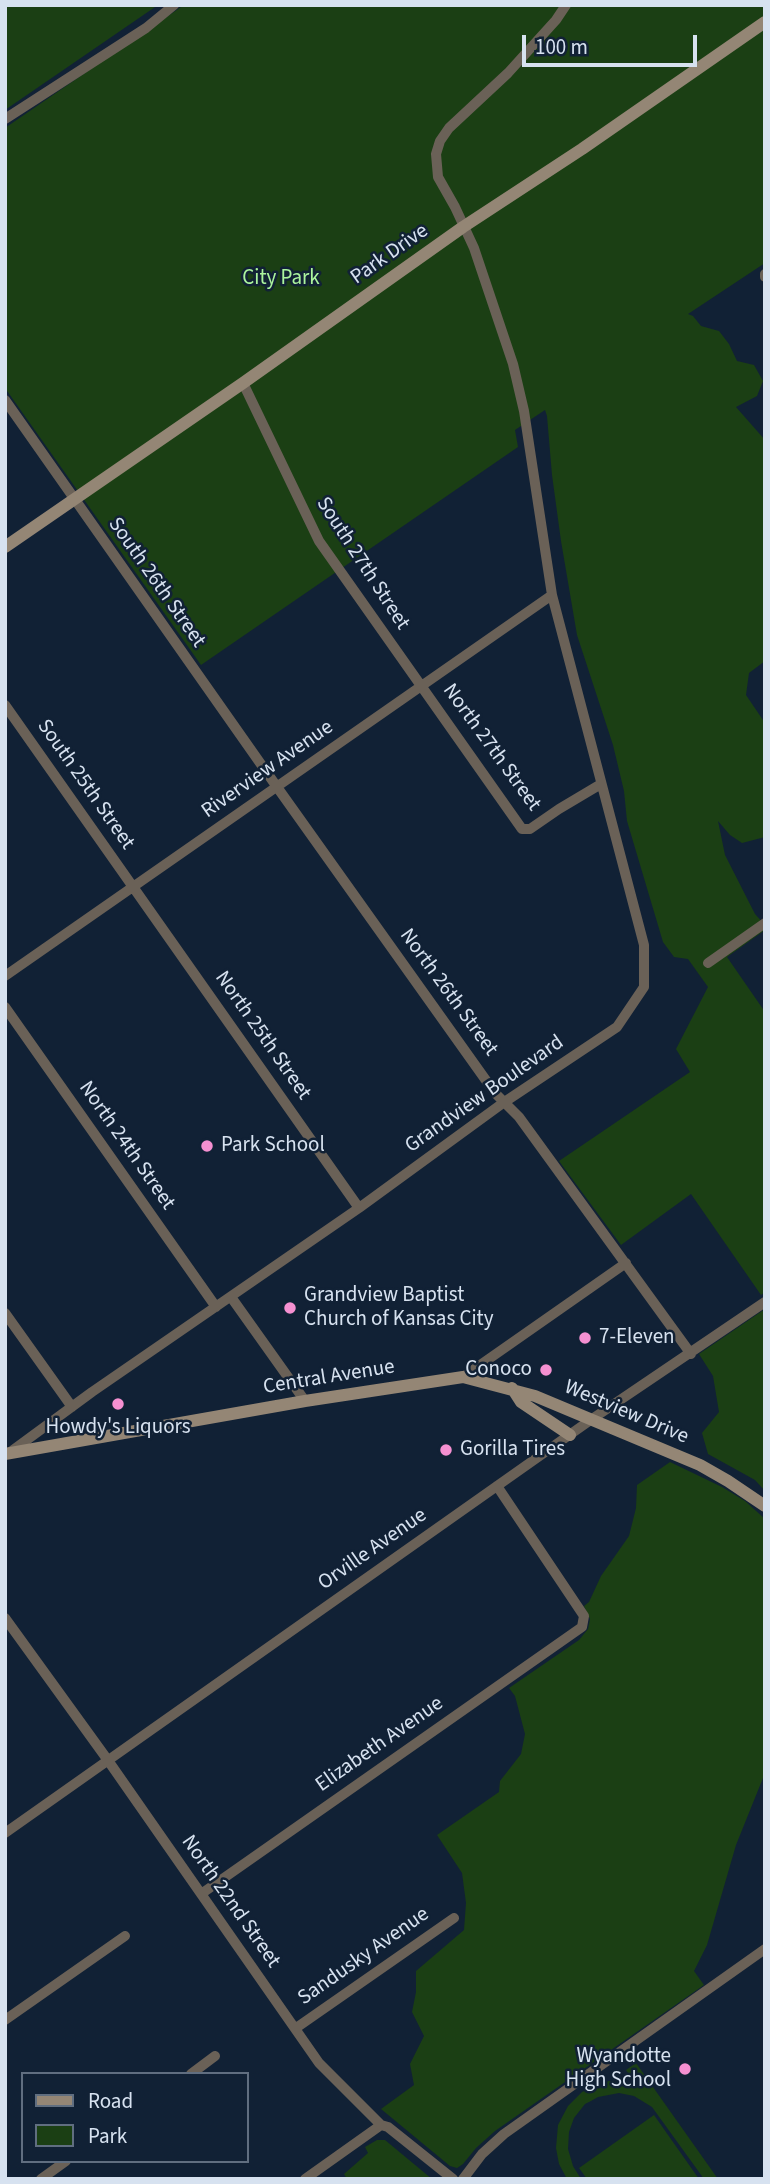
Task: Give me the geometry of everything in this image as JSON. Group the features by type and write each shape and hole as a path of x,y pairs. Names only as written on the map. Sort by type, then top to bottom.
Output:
{"main road":[{"name":"Park Drive","path":"5,547 463,227 582,149 765,22"},
{"name":"Westview Drive","path":"463,1377 535,1396 700,1465 728,1480 765,1507"},
{"name":"Central Avenue","path":"6,1454 305,1401 463,1377"},
{"path":"512,1388 521,1402 570,1435"}],"street":[{"path":"5,119 146,28 174,5"},
{"name":"Grandview Boulevard","path":"6,1454 359,1208 503,1103 617,1027 644,987 644,945 552,595 527,429 513,364 488,286 438,177 436,154 440,141 449,128 508,74 566,5"},
{"name":"South 27th Street","path":"243,383 318,541 422,686"},
{"name":"South 26th Street","path":"5,401 277,787"},
{"name":"Riverview Avenue","path":"5,976 552,595"},
{"name":"North 27th Street","path":"422,686 522,829 530,829 601,784"},
{"name":"South 25th Street","path":"5,705 133,887"},
{"name":"North 26th Street","path":"277,787 503,1103 519,1117 691,1354"},
{"name":"North 25th Street","path":"133,887 359,1208"},
{"path":"708,963 765,923"},
{"name":"North 24th Street","path":"5,1007 216,1307"},
{"name":"Central Avenue","path":"463,1377 626,1263"},
{"path":"231,1297 305,1401"},
{"name":"Orville Avenue","path":"5,1833 592,1419 765,1302"},
{"path":"5,1313 72,1407"},
{"name":"Elizabeth Avenue","path":"201,1894 582,1627 584,1616 497,1486"},
{"name":"North 22nd Street","path":"5,1618 319,2063 381,2125 388,2127 453,2179"},
{"name":"Sandusky Avenue","path":"296,2028 454,1917"},
{"path":"5,2020 125,1936"},
{"path":"463,2179 482,2154 503,2134 765,1950"},
{"path":"194,2072 215,2056"},
{"path":"305,2179 381,2125"},
{"path":"41,2179 63,2163"}],"green space":[{"path":"5,5 158,5 5,110"},
{"name":"City Park","path":"184,5 765,5 765,263 688,314 701,326 719,331 737,361 754,365 763,381 757,396 736,407 765,440 765,661 749,673 746,695 765,723 765,837 742,843 730,835 718,821 725,855 755,914 765,925 765,930 727,957 765,1012 765,1292 761,1295 691,1194 621,1245 559,1161 690,1072 676,1049 708,987 688,959 674,957 663,942 627,821 624,791 613,745 577,635 561,541 545,410 515,430 518,447 201,665 5,388 5,128"},
{"path":"765,1309 765,1491 755,1480 708,1454 702,1433 719,1412 713,1376 699,1354"},
{"path":"670,1462 722,1487 745,1501 765,1519 765,1773 736,1845 707,1945 694,1971 704,1985 495,2131 463,2164 457,2168 450,2166 381,2109 414,2085 410,2064 424,2036 412,2012 416,1971 464,1930 466,1903 462,1873 437,1835 499,1792 500,1781 521,1754 525,1734 515,1696 509,1688 579,1640 588,1629 590,1619 584,1606 629,1536 636,1508 637,1485"},
{"path":"636,2063 718,2179 704,2179 652,2107 634,2096 619,2093 598,2097 585,2104 574,2118 569,2132 568,2149 573,2166 581,2179 567,2179 559,2164 556,2148 558,2125 568,2106 582,2092 598,2084 609,2081 635,2084 626,2070"},
{"path":"654,2115 699,2179 587,2179 579,2168"},
{"path":"377,2140 385,2140 432,2179 347,2179 344,2174 368,2153 365,2147"}],"place":[{"name":"Park School","path":"207,1146"},
{"name":"Grandview Baptist Church of Kansas City","path":"290,1308"},
{"name":"7-Eleven","path":"585,1338"},
{"name":"Conoco","path":"546,1370"},
{"name":"Howdy's Liquors","path":"118,1404"},
{"name":"Gorilla Tires","path":"446,1450"},
{"name":"Wyandotte High School","path":"685,2069"}]}
